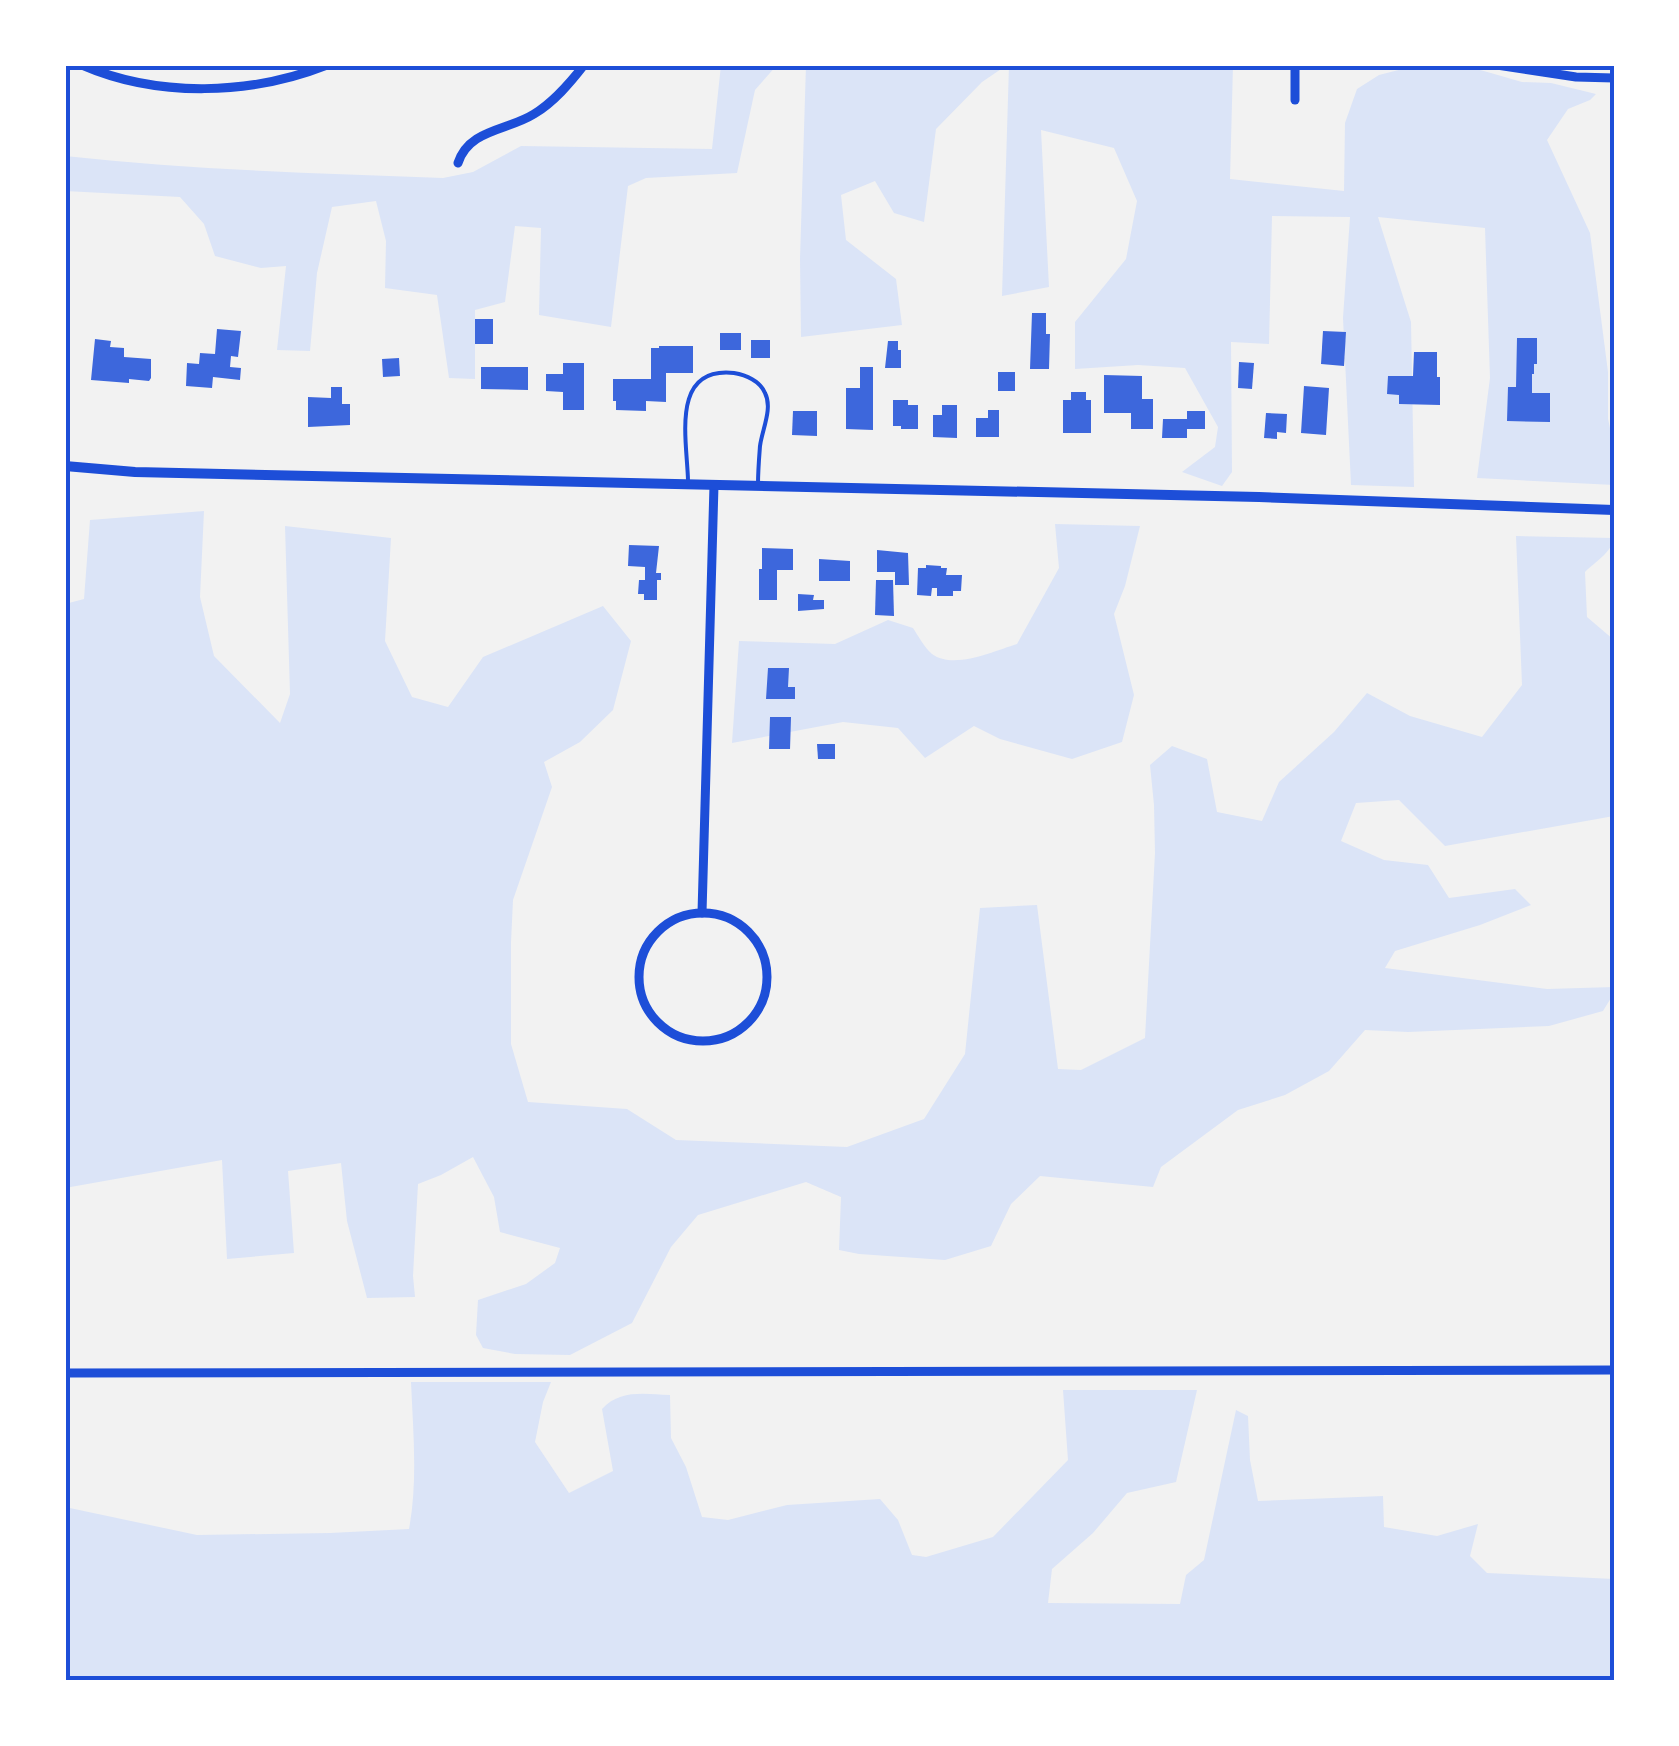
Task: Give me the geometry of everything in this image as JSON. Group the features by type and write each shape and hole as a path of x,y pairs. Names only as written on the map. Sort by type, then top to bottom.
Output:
{"street":[{"path":"82,65 131,81 193,88 259,84 327,65"},
{"path":"458,163 470,142 533,114 550,102 584,65"},
{"path":"1295,65 1295,100"},
{"path":"1497,65 1576,77 1614,78"},
{"path":"65,466 135,472 1289,498 1614,510"},
{"path":"702,913 714,485"},
{"path":"702,913 723,916 752,936 763,955 766,990 758,1011 742,1028 712,1040 690,1040 676,1036 649,1013 640,992 640,961 661,928 680,917 702,913"},
{"path":"65,1373 1614,1370"}],"lane":[{"path":"688,484 687,398 696,383 724,372 742,374 758,382 765,392 767,409 758,486"}],"shaded area":[{"path":"721,65 777,65 755,90 737,173 646,178 628,186 611,327 539,315 541,228 515,226 505,302 475,310 475,379 449,378 437,295 385,288 386,241 376,201 332,207 317,273 310,351 277,350 286,266 261,268 215,256 204,224 180,197 65,191 65,156 207,168 443,178 473,172 521,146 712,149"},
{"path":"806,65 1007,65 982,82 936,129 924,222 894,213 875,181 841,195 846,240 896,279 902,325 801,337"},
{"path":"1009,65 1233,65 1230,179 1344,191 1345,123 1357,89 1379,75 1418,65 1463,65 1522,82 1551,83 1596,94 1568,109 1547,140 1590,233 1608,372 1614,485 1477,478 1490,378 1485,228 1378,217 1411,322 1414,487 1351,485 1343,318 1350,217 1272,216 1269,344 1231,342 1232,472 1222,486 1182,472 1215,447 1218,427 1185,368 1138,365 1075,369 1075,322 1126,259 1137,201 1114,148 1041,130 1049,287 1002,296"},
{"path":"204,511 200,597 214,656 280,723 290,694 285,526 391,538 385,641 412,697 448,707 483,657 603,606 631,641 613,710 580,742 544,762 552,787 513,900 511,1044 528,1102 627,1109 676,1140 847,1147 924,1119 965,1054 980,908 1037,905 1058,1069 1081,1070 1145,1038 1155,853 1150,765 1172,746 1207,759 1217,812 1262,821 1279,782 1334,732 1367,693 1410,716 1482,737 1522,685 1516,536 1614,538 1607,552 1585,572 1587,617 1614,640 1614,816 1445,846 1399,800 1356,803 1341,841 1384,860 1428,865 1449,898 1515,889 1531,905 1395,951 1385,968 1547,989 1614,987 1614,993 1603,1011 1549,1026 1365,1030 1329,1071 1285,1095 1238,1110 1161,1167 1153,1187 1040,1176 1011,1204 991,1246 945,1260 839,1250 841,1197 806,1182 698,1215 671,1247 632,1323 570,1355 515,1354 483,1348 476,1335 478,1300 526,1284 555,1263 560,1248 500,1232 494,1197 473,1157 418,1184 415,1297 367,1298 347,1221 341,1163 288,1171 294,1253 227,1259 222,1160 65,1188 65,604 84,599 90,520"},
{"path":"1055,524 1140,526 1114,614 1134,695 1122,742 1072,759 1000,739 974,726 925,758 898,728 843,722 732,743 739,641 835,644 888,620 913,628 932,654 951,660 974,658 1017,644 1059,568"},
{"path":"411,1382 551,1382 535,1442 569,1493 613,1471 602,1409 625,1396 670,1395 671,1438 686,1467 702,1517 728,1520 787,1505 880,1499 898,1520 912,1555 926,1557 993,1537 1068,1460 1063,1390 1197,1390 1176,1482 1127,1493 1093,1533 1052,1569 1048,1603 1180,1604 1186,1575 1204,1560 1236,1410 1248,1416 1250,1460 1258,1501 1383,1496 1384,1527 1437,1536 1478,1524 1470,1556 1487,1573 1614,1579 1614,1681 65,1681 65,1507 197,1535 409,1529 414,1474"}],"building":[{"path":"1032,313 1046,313 1049,369 1030,369"},
{"path":"475,319 493,319 493,344 475,344"},
{"path":"217,329 241,331 238,357 231,356 230,367 241,368 240,380 213,377 212,388 186,386 187,363 199,364 200,353 215,354"},
{"path":"1323,331 1346,332 1344,366 1321,364"},
{"path":"720,333 741,333 741,350 720,350"},
{"path":"1517,338 1537,338 1532,393 1550,393 1550,422 1507,421 1508,387 1516,387"},
{"path":"95,339 111,341 110,347 124,348 124,357 151,359 149,381 91,380"},
{"path":"751,340 770,340 770,358 751,358"},
{"path":"888,341 898,341 901,368 885,368"},
{"path":"693,346 693,373 666,373 666,402 646,401 646,411 616,410 613,379 651,379 651,348"},
{"path":"1414,352 1437,352 1440,405 1399,404 1399,395 1387,394 1388,376 1413,376"},
{"path":"399,358 400,376 383,377 382,359"},
{"path":"1239,362 1254,363 1252,389 1238,388"},
{"path":"563,363 584,363 584,410 563,410 563,392 546,391 546,374 563,374"},
{"path":"481,367 528,367 528,390 481,389"},
{"path":"860,367 873,367 873,430 846,429 846,388 860,388"},
{"path":"998,372 1015,372 1015,391 998,391"},
{"path":"1104,375 1142,376 1142,399 1153,399 1153,429 1131,429 1131,413 1104,413"},
{"path":"1304,386 1329,388 1326,435 1301,433"},
{"path":"331,387 342,387 342,404 350,404 350,425 308,427 308,397 331,398"},
{"path":"1071,392 1086,392 1086,400 1091,400 1091,433 1063,433 1063,400 1071,400"},
{"path":"893,400 918,405 918,429 893,426"},
{"path":"942,405 957,405 957,438 933,437 933,415 942,415"},
{"path":"988,410 999,410 999,437 976,437 976,418 988,418"},
{"path":"793,411 817,411 817,436 792,435"},
{"path":"1187,411 1205,411 1205,429 1187,429 1187,438 1162,438 1163,419 1187,419"},
{"path":"1266,413 1287,414 1286,433 1277,432 1277,439 1264,438"},
{"path":"629,545 659,546 656,573 661,573 661,580 657,580 657,600 644,600 644,594 638,594 639,580 645,580 645,567 628,566"},
{"path":"762,548 793,549 793,570 777,570 777,600 759,600"},
{"path":"877,550 908,553 909,585 895,585 895,572 877,572"},
{"path":"819,559 850,561 850,581 819,581"},
{"path":"918,568 947,568 946,575 962,575 961,591 953,591 953,596 937,596 937,588 932,588 931,596 917,595"},
{"path":"876,580 893,580 894,616 875,615"},
{"path":"798,594 824,600 824,609 798,611"},
{"path":"768,668 789,668 788,687 795,687 795,699 766,699"},
{"path":"770,717 791,717 790,749 769,749"},
{"path":"817,744 835,744 835,759 818,759"}]}
